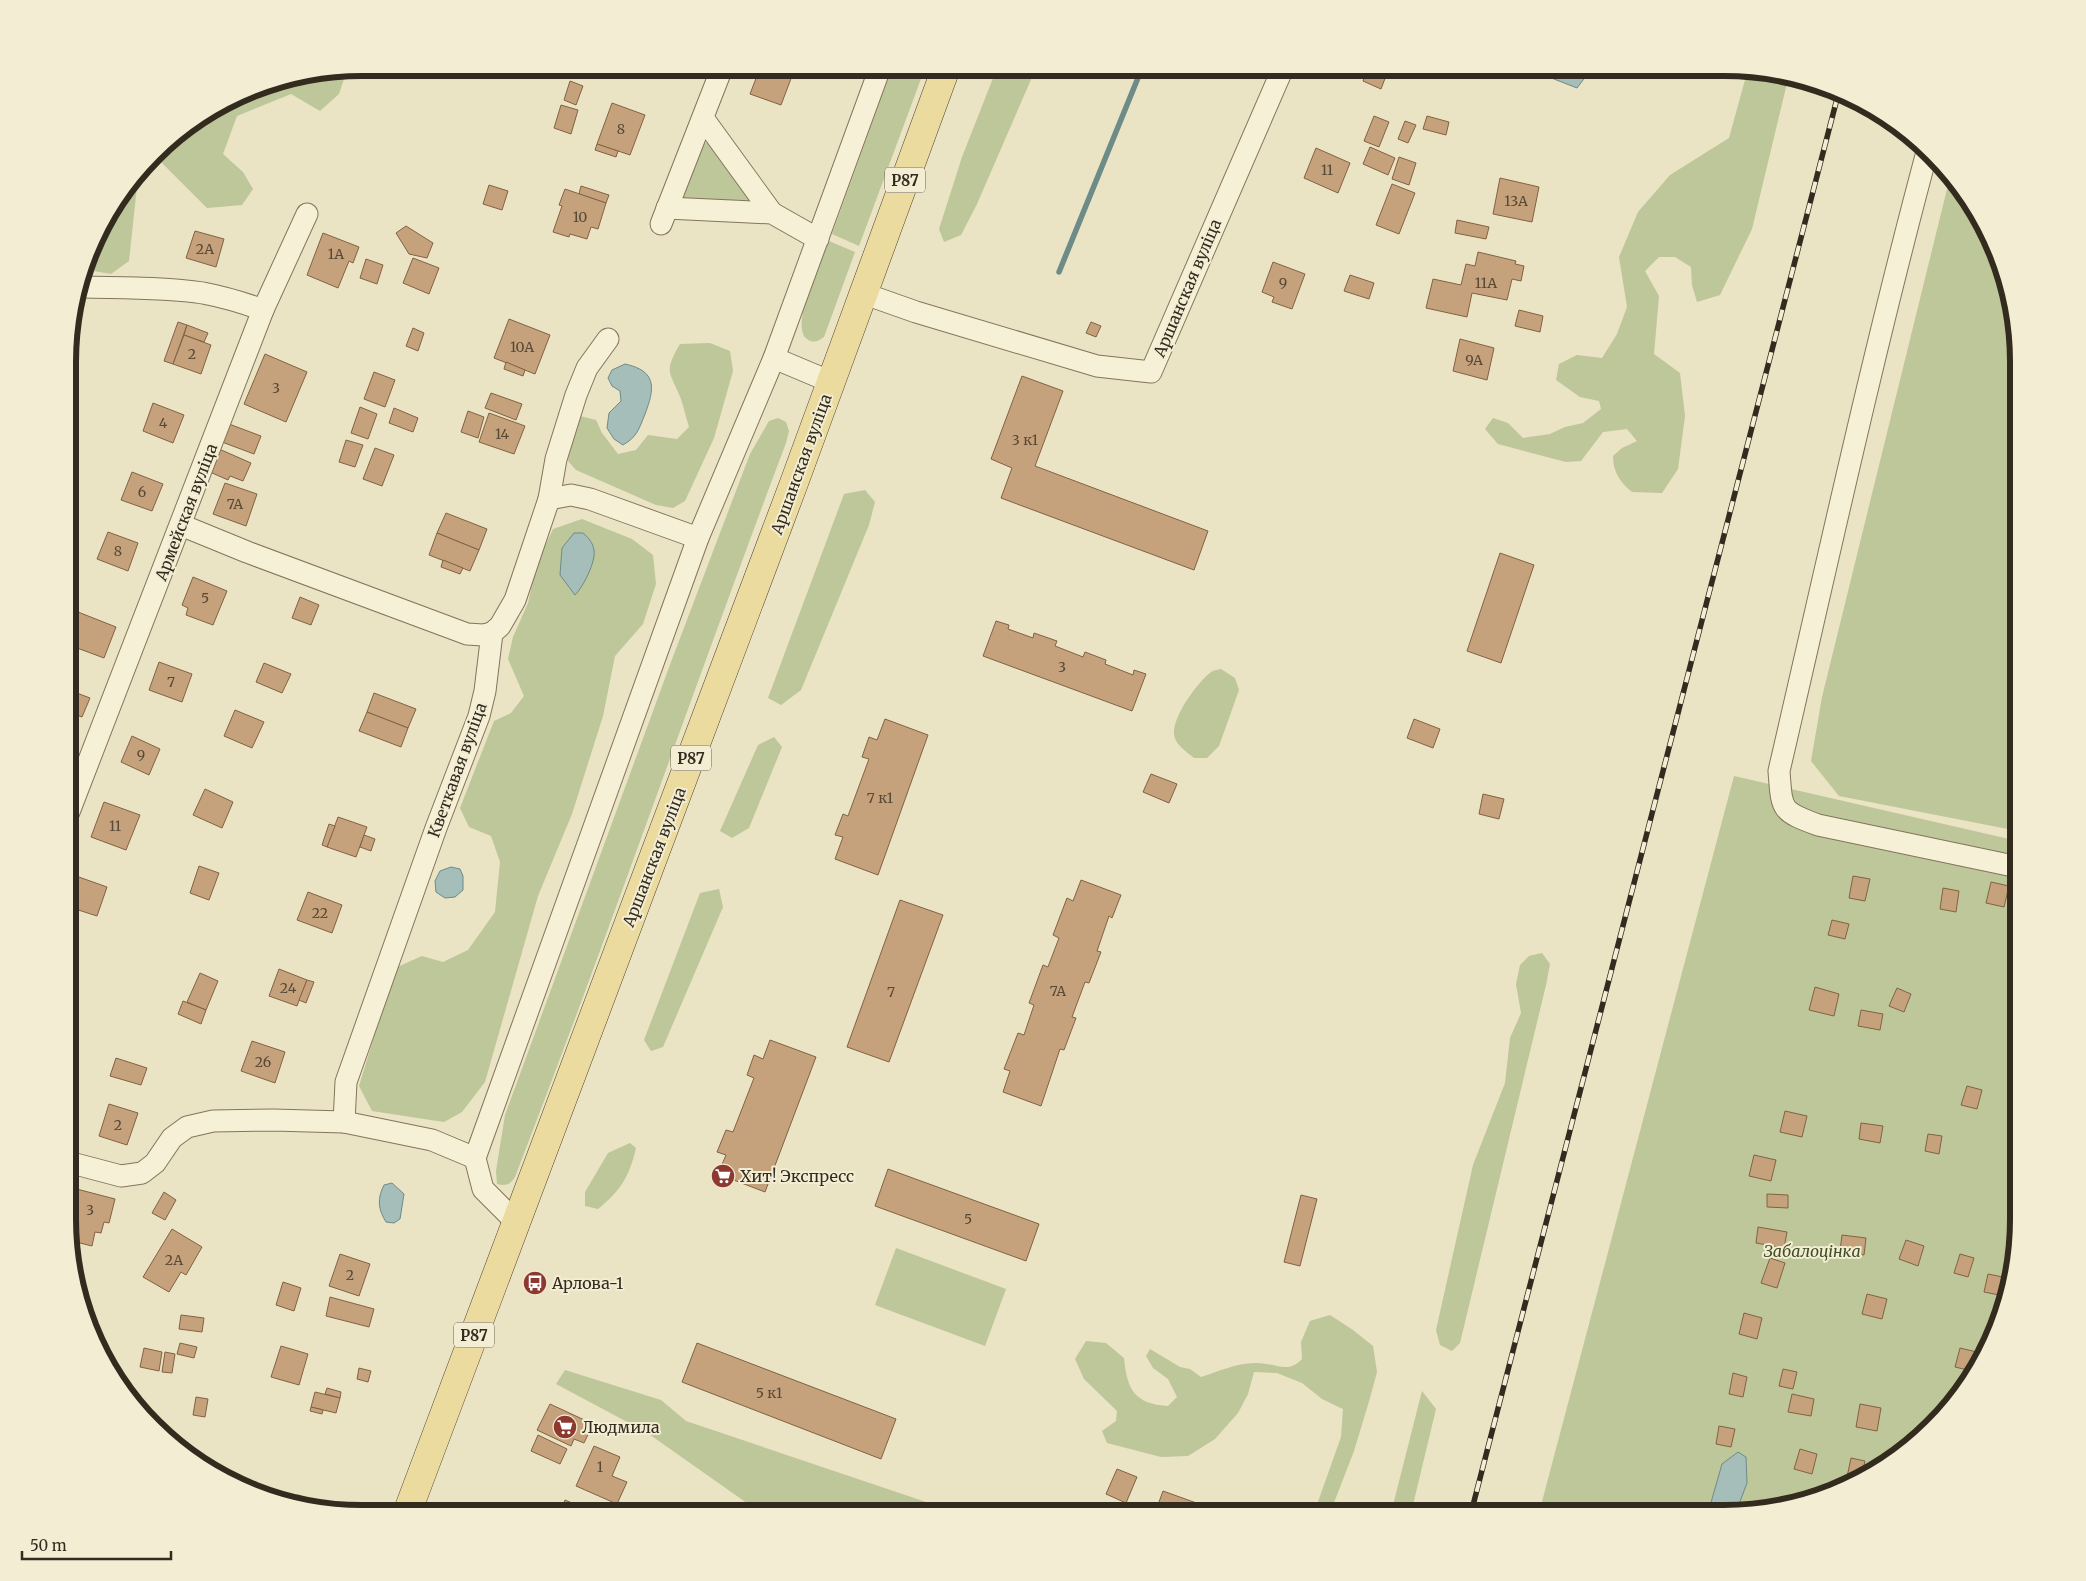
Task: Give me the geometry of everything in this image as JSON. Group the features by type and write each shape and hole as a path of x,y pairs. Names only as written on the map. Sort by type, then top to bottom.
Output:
{"main road":[{"name":"Р87","path":"865,294 943,76"},
{"name":"Аршанская вуліца","path":"516,1222 865,294"},
{"name":"Р87","path":"410,1505 516,1222"}],"street":[{"path":"719,76 664,216 772,213"},
{"path":"516,1222 483,1189 475,1158 698,538 774,358 877,76"},
{"name":"Аршанская вуліца","path":"865,294 916,312 1096,366 1151,372 1280,76"},
{"path":"704,118 772,213 818,239"},
{"path":"1925,159 1906,231 1779,771 1782,803 1793,815 1818,825 2010,865"},
{"name":"Армейская вуліца","path":"76,794 263,310 307,214"},
{"path":"86,287 202,293 237,301 263,310"},
{"path":"181,525 247,552 467,634 483,635 492,633 500,626 516,600 549,498 556,459 576,395 587,368 608,339"},
{"path":"774,358 831,382"},
{"path":"549,498 571,495 590,499 698,538"},
{"name":"Кветкавая вуліца","path":"344,1122 346,1082 436,828 479,716 485,691 492,633"},
{"path":"76,1164 121,1176 142,1173 155,1163 172,1138 187,1127 214,1121 273,1120 344,1122 432,1140 475,1158"}],"green space":[{"path":"889,76 922,76 859,246 832,234"},
{"path":"994,76 1033,76 977,204 961,235 944,242 939,229 962,157"},
{"path":"345,77 339,94 320,111 291,94 237,116 223,154 243,172 253,189 242,205 207,208 161,162 157,163 203,124 253,98 288,86"},
{"path":"1746,77 1787,84 1752,229 1720,295 1697,302 1692,285 1691,267 1675,257 1659,257 1645,271 1659,296 1654,354 1680,373 1685,416 1678,469 1662,493 1632,492 1618,476 1614,467 1613,456 1622,448 1637,441 1627,429 1603,432 1581,461 1566,462 1498,444 1485,429 1493,418 1508,423 1523,438 1550,434 1565,427 1583,423 1601,409 1599,401 1580,397 1556,380 1559,364 1577,355 1602,358 1617,334 1627,307 1619,257 1638,212 1670,175 1729,138"},
{"path":"713,141 757,205 687,203 680,191 700,145"},
{"path":"1948,185 1971,219 1995,270 2004,306 2009,343 2010,829 1839,796 1811,761 1822,697"},
{"path":"137,186 129,261 111,274 91,270 115,219"},
{"path":"829,241 855,252 824,337 814,342 807,339 802,332 804,307 814,276"},
{"path":"710,343 730,351 733,371 714,438 685,501 673,508 656,505 576,470 568,461 571,438 580,416 596,420 602,433 618,454 636,450 648,435 677,439 689,427 681,399 671,377 671,361 680,344"},
{"path":"778,418 786,422 789,431 786,443 618,902 515,1177 508,1184 497,1184 496,1171 505,1115 671,662 750,454 769,421"},
{"path":"865,490 875,502 869,525 801,690 781,705 768,698 844,494"},
{"path":"582,519 632,539 653,555 656,584 643,624 615,656 603,716 572,814 538,896 485,1082 462,1112 444,1122 372,1111 359,1086 395,968 422,956 443,962 468,950 495,912 500,862 491,836 469,827 460,808 494,721 511,713 524,696 508,659 513,637 528,603 537,563 553,529"},
{"path":"1221,669 1235,678 1239,690 1219,746 1207,758 1194,758 1176,740 1174,736 1175,724 1182,708 1199,684 1211,672"},
{"path":"774,737 782,747 749,828 732,838 720,831 758,745"},
{"name":"Забалоцінка","path":"1734,776 2010,839 2009,1238 2004,1275 1995,1311 1980,1345 1962,1378 1926,1421 1898,1446 1867,1466 1816,1490 1780,1499 1743,1504 1541,1505"},
{"path":"719,889 723,907 663,1047 651,1051 644,1040 700,893"},
{"path":"1542,953 1550,964 1546,985 1460,1343 1452,1351 1440,1345 1436,1330 1473,1165 1505,1083 1510,1038 1521,1013 1516,984 1520,965 1529,956"},
{"path":"630,1143 636,1148 630,1167 623,1182 613,1196 598,1209 585,1206 585,1192 608,1153"},
{"path":"896,1248 1006,1289 985,1346 875,1305"},
{"path":"1330,1315 1353,1330 1373,1346 1377,1372 1354,1451 1333,1505 1317,1505 1341,1437 1343,1409 1322,1399 1302,1383 1277,1373 1254,1372 1248,1394 1238,1413 1215,1439 1188,1456 1161,1457 1107,1443 1102,1431 1116,1421 1117,1411 1084,1379 1075,1359 1086,1341 1106,1343 1124,1358 1128,1379 1135,1393 1148,1402 1168,1406 1177,1397 1168,1379 1153,1368 1146,1356 1150,1349 1180,1367 1190,1369 1201,1377 1247,1363 1286,1367 1297,1364 1302,1359 1301,1342 1310,1321"},
{"path":"565,1370 661,1400 686,1421 935,1505 750,1505 646,1432 556,1384"},
{"path":"1422,1391 1436,1409 1413,1505 1393,1505"},
{"path":"298,1494 314,1500 306,1499 292,1496"}],"water":[{"path":"1546,76 1586,76 1577,88"},
{"path":"625,364 643,371 651,382 652,389 648,405 635,436 623,445 614,439 607,428 609,413 621,401 620,391 612,386 608,378 612,370"},
{"path":"574,533 583,533 587,536 594,550 593,561 588,574 575,595 560,575 562,548"},
{"path":"451,867 460,869 463,876 463,890 455,897 445,898 436,892 435,881 440,871"},
{"path":"392,1183 404,1194 400,1219 394,1223 386,1222 379,1204 384,1185"},
{"path":"1738,1452 1746,1457 1747,1483 1739,1504 1710,1505 1722,1464"}],"building":[{"path":"757,76 792,76 781,105 750,94"},
{"path":"1365,76 1386,76 1381,89 1363,81"},
{"path":"570,81 583,86 576,105 564,100"},
{"path":"612,103 645,115 630,155 597,144"},
{"path":"561,105 578,110 571,134 554,128"},
{"path":"1374,116 1389,122 1379,147 1364,141"},
{"path":"1427,116 1449,122 1446,135 1423,129"},
{"path":"1405,121 1416,125 1408,143 1398,139"},
{"path":"597,144 618,151 616,157 595,150"},
{"path":"1370,147 1395,158 1388,175 1363,164"},
{"path":"1316,148 1350,163 1338,193 1304,178"},
{"path":"1399,157 1416,163 1409,185 1392,179"},
{"path":"1500,178 1539,187 1532,222 1493,214"},
{"path":"1392,184 1415,193 1399,234 1376,225"},
{"path":"489,185 508,191 502,210 483,204"},
{"path":"581,186 609,195 606,203 579,194"},
{"path":"565,189 606,203 598,229 591,227 587,239 570,234 569,237 553,232 562,206 559,205"},
{"path":"1457,220 1489,227 1486,239 1455,233"},
{"path":"406,226 433,243 427,258 409,254 396,233"},
{"path":"195,231 224,239 216,267 186,258"},
{"path":"323,233 359,247 353,263 349,261 338,288 307,275"},
{"path":"1478,252 1516,261 1515,264 1524,266 1521,281 1512,279 1507,300 1472,293 1467,317 1426,308 1433,279 1461,285 1466,264 1475,266"},
{"path":"413,258 439,268 429,294 403,283"},
{"path":"366,259 383,265 377,284 360,278"},
{"path":"1273,262 1305,274 1292,309 1272,302 1274,297 1262,292"},
{"path":"1350,275 1374,283 1369,299 1344,291"},
{"path":"1519,310 1543,316 1540,332 1515,326"},
{"path":"509,319 550,335 535,374 494,358"},
{"path":"178,322 187,325 173,364 164,361"},
{"path":"1091,322 1101,326 1096,337 1086,333"},
{"path":"187,325 208,333 204,342 184,335"},
{"path":"413,328 424,333 418,351 406,346"},
{"path":"184,335 211,345 201,374 173,364"},
{"path":"1460,339 1494,348 1487,380 1453,371"},
{"path":"265,354 307,372 286,422 244,404"},
{"path":"506,362 525,370 523,376 504,369"},
{"path":"374,372 395,380 385,407 364,399"},
{"path":"1022,376 1063,391 1035,466 1208,531 1194,570 1001,498 1012,468 991,459"},
{"path":"491,393 522,404 516,420 485,408"},
{"path":"153,403 184,415 173,443 143,431"},
{"path":"360,407 377,414 368,439 351,433"},
{"path":"394,408 418,418 413,432 389,423"},
{"path":"468,411 484,417 478,438 461,432"},
{"path":"489,413 525,426 514,454 479,442"},
{"path":"229,424 261,436 254,454 222,442"},
{"path":"346,440 363,445 355,467 339,462"},
{"path":"375,448 394,455 382,486 363,479"},
{"path":"219,449 251,463 243,481 230,476 228,480 210,472"},
{"path":"132,472 163,484 152,511 121,500"},
{"path":"225,483 257,494 246,526 213,514"},
{"path":"446,513 487,529 479,550 437,533"},
{"path":"108,532 138,543 128,571 97,559"},
{"path":"437,533 479,550 470,571 429,555"},
{"path":"1500,553 1534,565 1501,663 1467,651"},
{"path":"443,560 463,568 460,574 441,567"},
{"path":"193,577 227,591 213,625 186,615 188,608 182,605"},
{"path":"300,597 319,605 311,625 292,618"},
{"path":"78,612 116,627 104,658 76,648 76,617"},
{"path":"996,621 1009,625 1008,629 1033,638 1034,633 1057,641 1055,646 1083,657 1085,652 1106,660 1105,664 1133,675 1134,670 1146,674 1132,711 983,656"},
{"path":"159,662 192,674 182,702 149,690"},
{"path":"264,663 291,674 282,693 256,682"},
{"path":"76,693 90,698 82,717 76,715"},
{"path":"374,693 416,709 408,728 367,712"},
{"path":"235,710 264,722 252,748 224,736"},
{"path":"367,712 408,728 401,747 359,731"},
{"path":"885,719 928,735 878,875 835,859 843,837 835,835 843,814 848,816 869,759 862,757 869,737 877,740"},
{"path":"1414,719 1440,729 1433,748 1407,738"},
{"path":"132,736 160,749 149,775 121,762"},
{"path":"1151,774 1177,784 1169,803 1143,792"},
{"path":"205,789 233,802 222,828 193,815"},
{"path":"1483,794 1504,799 1499,819 1479,814"},
{"path":"104,802 140,815 126,850 91,837"},
{"path":"338,817 367,827 356,857 327,847"},
{"path":"329,824 335,826 327,847 322,845"},
{"path":"364,835 375,839 371,851 360,847"},
{"path":"199,866 219,873 209,900 190,893"},
{"path":"76,876 107,887 97,916 76,909"},
{"path":"1853,876 1870,879 1865,901 1849,898"},
{"path":"1081,880 1121,895 1112,918 1109,916 1097,951 1101,952 1089,983 1085,982 1072,1017 1076,1018 1064,1050 1060,1049 1041,1106 1003,1092 1010,1071 1004,1069 1018,1033 1024,1035 1034,1005 1029,1003 1043,965 1048,967 1059,938 1053,935 1067,898 1073,901"},
{"path":"1991,882 2009,886 2004,907 1986,903"},
{"path":"1943,888 1959,891 1956,912 1940,909"},
{"path":"308,892 342,905 332,933 297,920"},
{"path":"900,900 943,915 889,1062 847,1047"},
{"path":"1832,920 1849,924 1845,939 1828,935"},
{"path":"279,969 307,980 297,1006 269,996"},
{"path":"200,973 218,981 206,1010 187,1002"},
{"path":"307,980 314,982 306,1003 299,1000"},
{"path":"1815,987 1839,994 1834,1016 1809,1010"},
{"path":"1897,988 1911,994 1904,1012 1889,1006"},
{"path":"183,1001 206,1010 201,1024 178,1014"},
{"path":"1861,1010 1883,1014 1880,1030 1858,1026"},
{"path":"770,1040 816,1057 765,1192 718,1174 726,1155 717,1152 726,1130 733,1132 754,1078 747,1075 754,1055 763,1059"},
{"path":"252,1041 285,1052 275,1083 241,1071"},
{"path":"116,1058 147,1068 141,1085 110,1076"},
{"path":"1967,1086 1982,1090 1977,1109 1961,1105"},
{"path":"109,1104 138,1113 127,1145 99,1136"},
{"path":"1785,1111 1807,1116 1802,1137 1780,1132"},
{"path":"1861,1123 1883,1126 1880,1143 1859,1139"},
{"path":"1928,1134 1942,1136 1939,1154 1925,1151"},
{"path":"1754,1155 1776,1160 1771,1181 1749,1176"},
{"path":"888,1169 1039,1224 1026,1261 875,1206"},
{"path":"76,1189 115,1199 109,1223 104,1222 101,1233 95,1232 92,1246 77,1242"},
{"path":"164,1192 176,1200 165,1220 152,1213"},
{"path":"1767,1194 1788,1195 1788,1208 1767,1207"},
{"path":"1301,1195 1317,1199 1300,1266 1284,1262"},
{"path":"1758,1227 1787,1232 1784,1248 1756,1243"},
{"path":"172,1229 202,1247 186,1275 181,1272 169,1292 143,1277"},
{"path":"1842,1235 1866,1238 1864,1255 1840,1251"},
{"path":"1906,1240 1924,1246 1918,1266 1899,1259"},
{"path":"340,1254 370,1264 359,1296 329,1286"},
{"path":"1960,1254 1974,1258 1968,1277 1954,1273"},
{"path":"1770,1258 1785,1263 1777,1288 1761,1283"},
{"path":"1988,1274 2004,1277 1999,1295 1984,1292"},
{"path":"283,1282 301,1288 294,1311 276,1305"},
{"path":"1867,1294 1887,1299 1882,1319 1862,1314"},
{"path":"330,1297 374,1309 369,1327 326,1316"},
{"path":"1744,1313 1762,1318 1757,1339 1739,1334"},
{"path":"181,1315 204,1318 202,1332 179,1329"},
{"path":"180,1343 197,1347 194,1358 177,1354"},
{"path":"697,1343 896,1419 881,1459 682,1382"},
{"path":"281,1346 308,1354 299,1385 271,1377"},
{"path":"144,1348 162,1352 159,1371 140,1367"},
{"path":"1960,1348 1976,1352 1967,1370 1955,1367"},
{"path":"165,1352 175,1354 172,1373 162,1372"},
{"path":"359,1368 371,1371 368,1382 357,1379"},
{"path":"1783,1369 1797,1372 1793,1389 1779,1386"},
{"path":"1733,1373 1747,1377 1743,1397 1729,1394"},
{"path":"327,1388 341,1392 340,1398 325,1394"},
{"path":"315,1392 340,1398 336,1413 311,1407"},
{"path":"1792,1394 1814,1399 1811,1416 1788,1412"},
{"path":"196,1397 208,1399 205,1417 193,1415"},
{"name":"Людмила","path":"550,1404 593,1424 584,1443 574,1439 571,1446 537,1430"},
{"path":"1860,1404 1881,1408 1877,1431 1856,1427"},
{"path":"311,1407 323,1410 322,1414 310,1411"},
{"path":"1719,1426 1735,1429 1731,1447 1716,1444"},
{"path":"538,1435 567,1449 560,1464 531,1451"},
{"path":"594,1446 620,1457 612,1476 627,1482 617,1504 576,1486"},
{"path":"1800,1449 1817,1454 1812,1474 1794,1469"},
{"path":"1851,1458 1865,1461 1863,1468 1847,1476"},
{"path":"1117,1469 1137,1477 1126,1503 1106,1494"},
{"path":"1163,1491 1202,1505 1158,1505"},
{"path":"565,1500 577,1505 563,1505"}],"waterway":[{"path":"1059,272 1139,76"}],"railway":[{"path":"1473,1505 1837,100"}],"place":[{"name":"Хит! Экспресс","path":"723,1176"},
{"name":"Арлова-1","path":"535,1283"},
{"name":"Людмила","path":"565,1427"}]}
